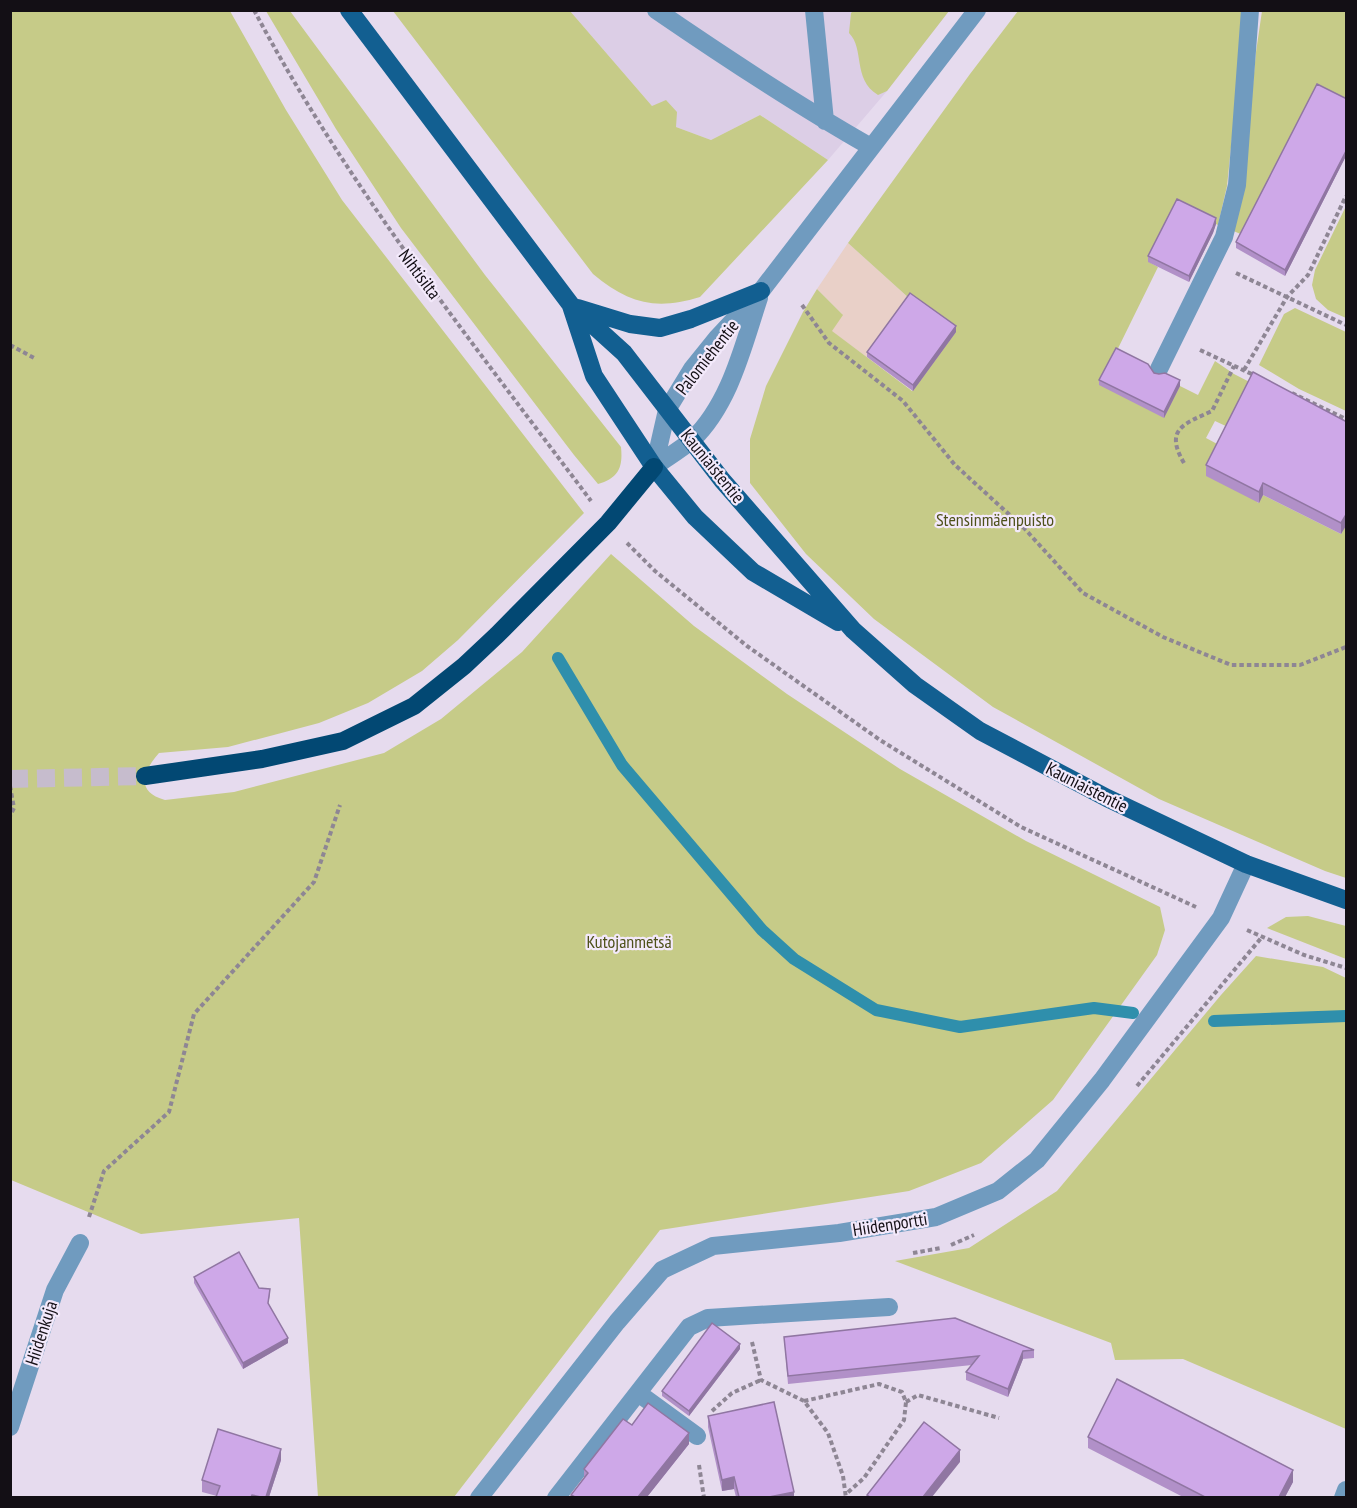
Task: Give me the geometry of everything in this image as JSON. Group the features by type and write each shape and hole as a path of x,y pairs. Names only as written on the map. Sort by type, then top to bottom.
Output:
{"highway":[{"path":"145,776 262,759 343,741 414,706 498,635 608,523 654,467"}],"main road":[{"path":"351,15 571,305 624,353 667,410"},
{"path":"571,305 630,324 660,328 691,319 761,291"},
{"path":"571,305 594,376 654,467"},
{"name":"Kauniaistentie","path":"667,410 722,480 853,630 915,685 980,731 1107,798 1246,864 1347,900"},
{"name":"Kauniaistentie","path":"654,467 695,517 753,572 853,630"}],"street":[{"path":"656,10 741,68 871,147"},
{"name":"Palomiehentie","path":"654,467 667,410 692,369 717,338 761,291 977,10"},
{"path":"1159,369 1224,237 1237,185 1250,10"},
{"path":"818,13 825,121"},
{"name":"Palomiehentie","path":"654,467 692,439 716,409 738,365 761,291"},
{"name":"Hiidenportti","path":"479,1497 616,1322 662,1270 713,1246 839,1233 936,1217 998,1191 1037,1160 1088,1098 1221,918 1246,864"},
{"name":"Hiidenkuja","path":"10,1427 55,1290 80,1243"},
{"path":"556,1497 689,1327 708,1318 889,1307"},
{"path":"638,1393 697,1436"},
{"path":"1342,1497 1347,1490"}],"path":[{"name":"Nihtisilta","path":"254,10 287,74 399,246 608,523 655,571 747,646 880,740 1021,827 1304,955 1347,968"},
{"path":"1244,370 1287,297 1308,275 1347,196"},
{"path":"1212,261 1347,325"},
{"path":"802,305 829,343 903,401 955,465 1024,528 1083,593 1163,637 1231,665 1300,664 1347,647"},
{"path":"1175,338 1264,380"},
{"path":"10,345 36,359"},
{"path":"1184,463 1177,451 1175,440 1178,430 1186,422 1212,411 1234,366"},
{"path":"1285,390 1347,419"},
{"path":"10,786 14,807 10,816"},
{"path":"80,1243 104,1171 169,1112 194,1014 314,882 340,805"},
{"path":"745,1315 761,1380 804,1401 828,1433 843,1476 846,1496"},
{"path":"804,1401 879,1384 902,1392 906,1402 904,1420 864,1478 846,1496"},
{"path":"906,1402 918,1395 999,1418"}],"shaded area":[{"path":"570,11 949,11 887,91 828,160 760,115 711,140 676,127 652,106"},
{"path":"848,243 910,299 956,332 913,391 831,331 842,314 817,289"}],"green space":[{"name":"Kutojanmetsä","path":"10,11 230,11 286,110 342,200 584,513 458,640 422,671 368,703 319,723 228,747 159,753 146,774 146,786 149,792 165,800 234,792 384,753 441,719 522,652 611,554 694,626 787,694 900,769 1026,841 1160,907 1165,930 1157,955 1053,1100 981,1163 909,1191 660,1230 454,1497 318,1497 299,1218 141,1234 11,1180"},
{"path":"266,11 290,11 485,275 621,447 620,466 611,478 598,484 401,228 336,129"},
{"path":"393,11 570,11 652,106 666,100 677,112 676,127 711,140 760,115 828,160 700,297 656,304 630,298 593,274"},
{"path":"853,11 949,11 887,91 878,95 865,81 857,47 849,33"},
{"name":"Stensinmäenpuisto","path":"1018,11 1245,11 1227,186 1218,225 1177,205 1149,262 1158,267 1100,385 1180,386 1198,395 1215,361 1234,374 1273,394 1230,428 1215,421 1206,438 1221,446 1258,503 1263,495 1341,534 1346,524 1346,878 1159,799 993,707 874,619 806,554 750,483 750,439 766,386 817,289 843,315 832,331 912,391 955,332 910,299 848,243"},
{"path":"1262,11 1346,11 1346,105 1243,235 1231,230 1247,148"},
{"path":"1346,206 1346,318 1328,310 1316,299 1312,285 1315,270"},
{"path":"1295,308 1346,332 1346,411 1299,389 1259,365 1284,314"},
{"path":"1308,916 1346,926 1346,959 1267,928 1286,917"},
{"path":"1256,956 1323,967 1346,978 1346,1429 1183,1359 1115,1360 1111,1343 895,1261 969,1248 1057,1191"}],"building":[{"path":"1317,84 1347,99 1347,149 1285,270 1236,242"},
{"path":"1177,199 1216,218 1189,276 1148,256"},
{"path":"910,293 956,326 913,385 867,352"},
{"path":"1116,348 1148,364 1154,373 1165,373 1180,380 1164,412 1099,380"},
{"path":"1253,372 1347,422 1347,513 1341,523 1263,483 1259,492 1206,465"},
{"path":"239,1252 259,1288 270,1289 268,1303 288,1338 243,1363 194,1277"},
{"path":"955,1318 1034,1350 1023,1351 1008,1389 966,1372 979,1356 788,1376 784,1337"},
{"path":"712,1323 740,1344 689,1411 662,1391"},
{"path":"1117,1379 1293,1470 1279,1497 1205,1497 1088,1437"},
{"path":"774,1402 794,1492 769,1497 739,1497 734,1477 722,1480 708,1416"},
{"path":"648,1403 689,1433 638,1497 575,1497 571,1495 588,1473 584,1469 623,1419 632,1425"},
{"path":"924,1422 960,1450 923,1497 870,1497 867,1495"},
{"path":"218,1429 281,1449 266,1497 252,1495 251,1497 216,1497 220,1486 202,1480"}],"waterway":[{"path":"558,658 622,765 762,930 794,959 876,1010 960,1027 1094,1008 1133,1013"},
{"path":"1214,1021 1346,1016"}],"tunnel":[{"path":"10,779 145,776"}]}
